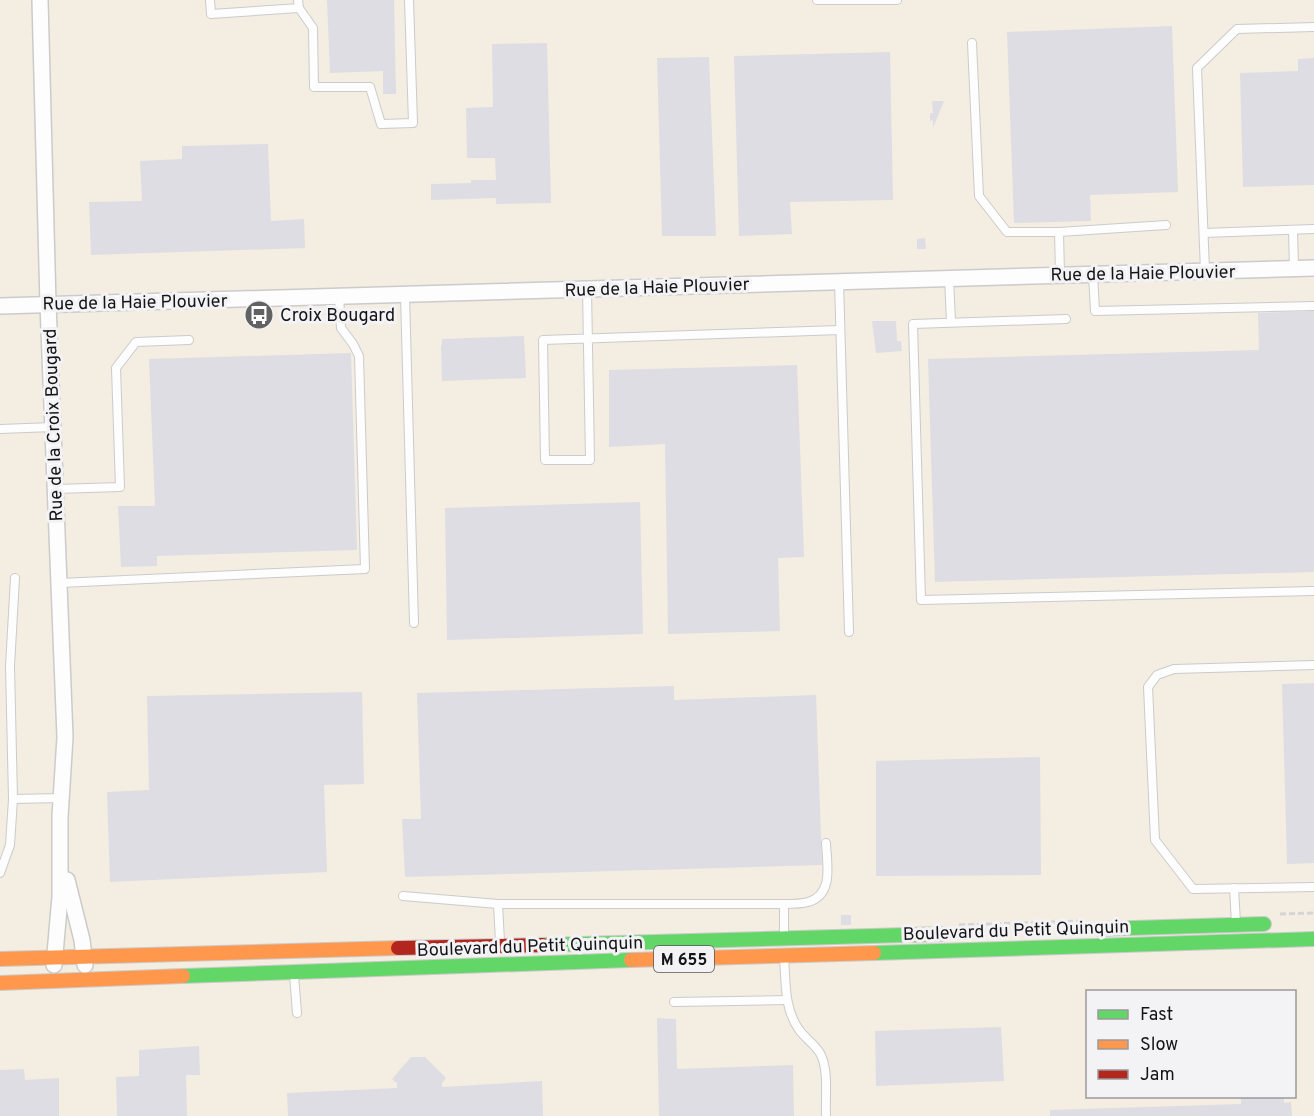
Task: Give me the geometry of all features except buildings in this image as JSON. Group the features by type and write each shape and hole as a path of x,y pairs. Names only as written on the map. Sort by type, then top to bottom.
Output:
{"main road":[{"name":"Boulevard du Petit Quinquin","path":"1081,930 1281,924"},
{"name":"Boulevard du Petit Quinquin","path":"0,959 961,933"},
{"name":"Boulevard du Petit Quinquin","path":"0,983 501,964 1314,939"}],"street":[{"name":"Rue de la Croix Bougard","path":"40,0 48,304 65,737 61,798 61,851"},
{"name":"Rue de la Haie Plouvier","path":"0,306 1314,268"},
{"path":"61,851 82,940 86,980"},
{"path":"54,981 61,851"}],"lane":[{"path":"210,0 212,14 299,4 313,27 314,87 370,87 381,124 413,123 409,0"},
{"path":"817,0 897,0"},
{"path":"1205,271 1197,68 1237,29 1314,27"},
{"path":"972,43 979,196 1007,232 1059,232 1166,225"},
{"path":"1204,233 1314,229"},
{"path":"1293,230 1294,269"},
{"path":"1059,232 1060,275"},
{"path":"1093,274 1095,311 1314,306"},
{"path":"949,278 951,322"},
{"path":"839,281 849,632"},
{"path":"586,289 588,339 590,460 545,460 543,340 588,339 840,330"},
{"path":"405,295 414,622"},
{"path":"60,583 364,569 360,356 341,328 339,297"},
{"path":"1066,319 914,324 921,600 1314,591"},
{"path":"56,489 120,487 116,368 136,342 189,340"},
{"path":"0,429 53,427"},
{"path":"0,873 10,845 13,799 10,666 15,578"},
{"path":"1314,665 1174,669 1157,675 1148,687 1155,840 1193,889 1314,887"},
{"path":"13,799 61,798"},
{"path":"404,896 498,904 784,904 808,902 820,897 827,886 826,843"},
{"path":"1234,888 1237,942"},
{"path":"498,904 501,964"},
{"path":"784,904 787,1000 792,1019 821,1054 824,1066 826,1116"},
{"path":"293,952 297,1013"},
{"path":"674,1002 787,1000"}],"shaded area":[{"path":"0,0 1314,0 1314,1116 0,1116"}],"traffic: fast":[{"path":"1100,929 1264,924"},
{"path":"543,945 943,934"},
{"path":"874,953 1314,939"},
{"path":"183,976 631,960"}],"traffic: slow":[{"path":"0,959 398,948"},
{"path":"631,960 874,953"},
{"path":"0,983 183,976"}],"traffic: jam":[{"path":"398,948 543,945"}],"place":[{"name":"Croix Bougard","path":"259,315"}]}
